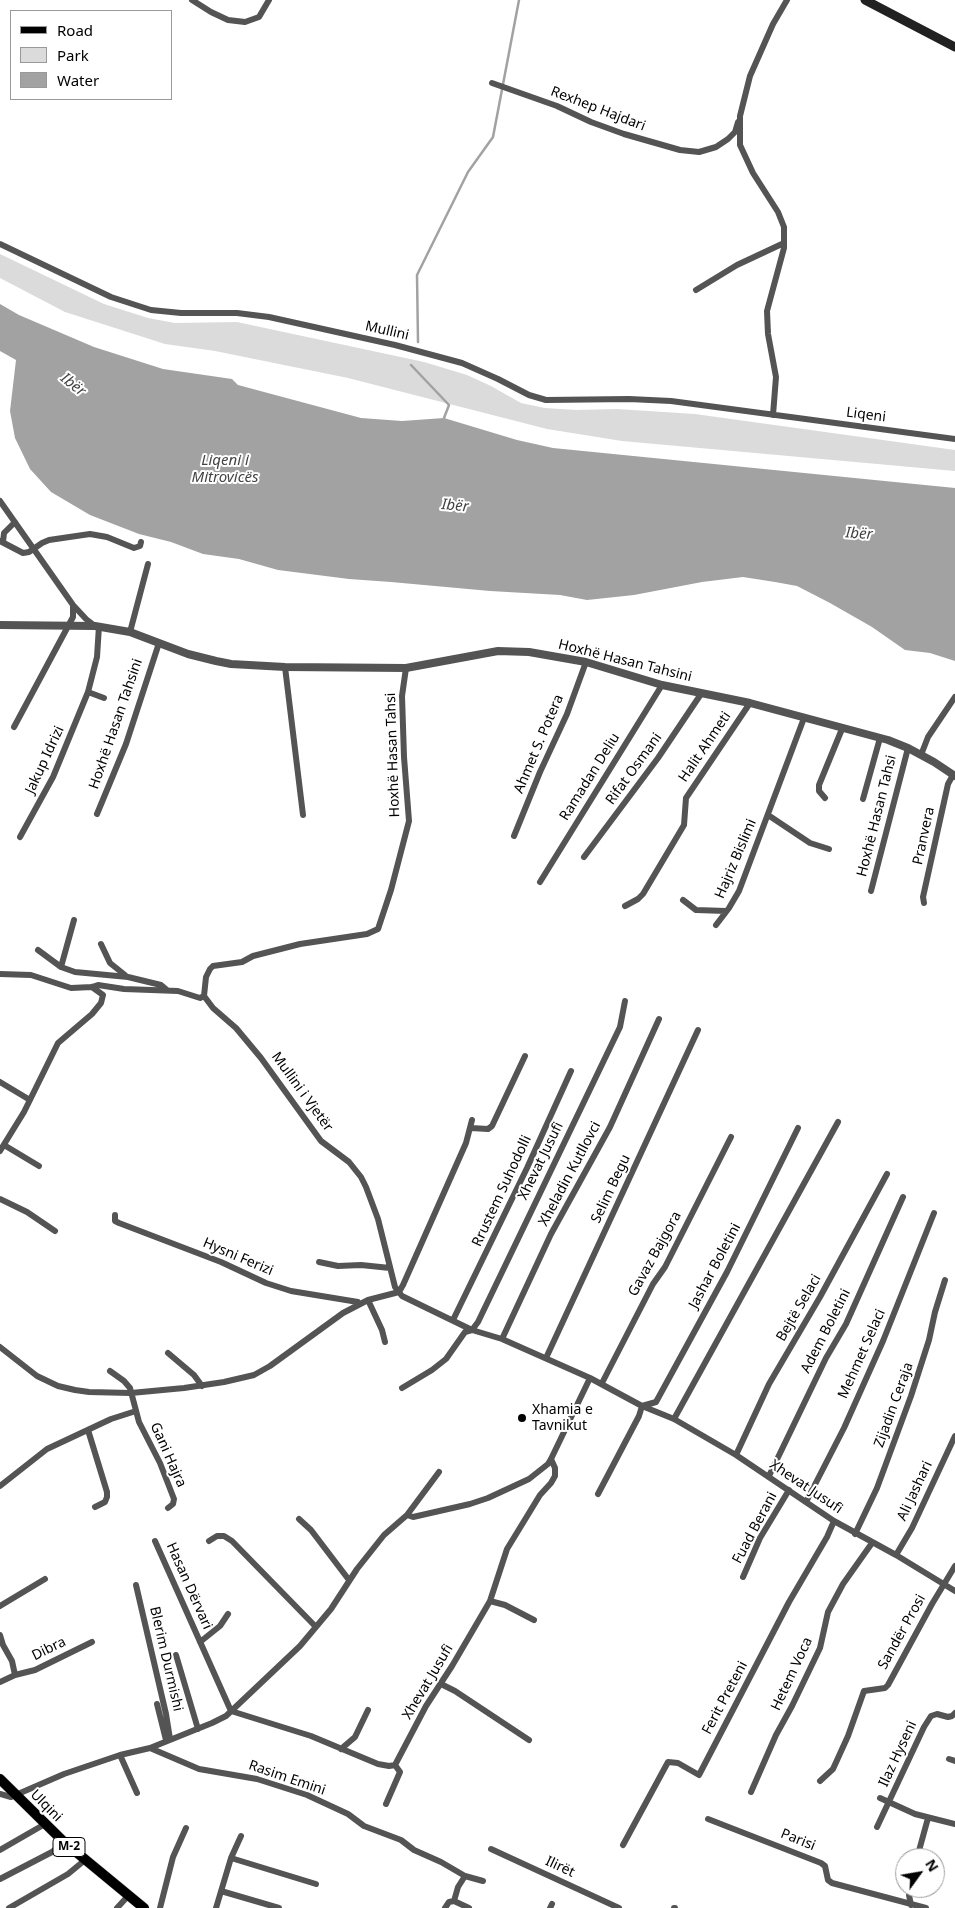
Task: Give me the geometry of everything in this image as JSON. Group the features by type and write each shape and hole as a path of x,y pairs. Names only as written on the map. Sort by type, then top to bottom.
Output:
{"main road":[{"path":"865,0 955,47"},
{"name":"Ulqini","path":"0,1779 64,1842 144,1908"}],"street":[{"path":"192,0 228,20 245,22 259,17 269,0"},
{"name":"Rexhep Hajdari","path":"492,83 557,106 624,134 680,150 699,152 716,147 728,140 735,132 750,76 773,24 787,0"},
{"name":"Rexhep Hajdari","path":"740,116 740,145 753,173 778,212 784,227 784,243 767,310 768,334 776,377 773,416"},
{"path":"696,290 737,265 784,243"},
{"name":"Mullini","path":"0,244 111,297 151,310 181,313 238,313 269,317 395,345 462,363 498,379 529,396 546,400 646,400 773,416"},
{"name":"Liqeni","path":"773,416 955,439"},
{"path":"0,501 73,605 86,619 97,626"},
{"path":"15,522 4,533 1,541 23,553 29,552 49,540 90,534 107,537 134,548 140,546 141,542"},
{"path":"130,632 148,564"},
{"path":"14,727 74,615 73,605"},
{"name":"Hoxhë Hasan Tahsini","path":"0,625 69,624 97,626 130,632 188,654 224,662 285,668 406,668 498,651 529,652 586,662 662,685 750,703 880,738 908,748 954,776"},
{"name":"Jakup Idrizi","path":"20,837 53,777 88,692 97,657 97,626"},
{"name":"Hoxhë Hasan Tahsini","path":"97,814 126,744 159,643"},
{"name":"Ahmet S. Potera","path":"514,836 540,772 567,714 586,662"},
{"path":"285,668 303,815"},
{"name":"Hoxhë Hasan Tahsi","path":"204,996 206,977 213,966 242,962 253,956 300,944 367,934 378,928 391,890 409,821 402,705 406,668"},
{"name":"Ramadan Deliu","path":"540,882 662,685"},
{"path":"88,692 104,698"},
{"name":"Rifat Osmani","path":"584,857 658,758 702,694"},
{"path":"921,755 928,737 955,697"},
{"name":"Halit Ahmeti","path":"625,906 643,894 684,825 686,798 750,703"},
{"name":"Hajriz Bislimi","path":"716,925 739,891 804,718"},
{"path":"825,798 819,792 819,785 842,729"},
{"name":"Hoxhë Hasan Tahsi","path":"864,799 880,738"},
{"name":"Hoxhë Hasan Tahsi","path":"871,891 908,748"},
{"name":"Pranvera","path":"924,903 948,784 954,776"},
{"name":"Hajriz Bislimi","path":"768,815 810,842 829,849"},
{"name":"Hajriz Bislimi","path":"683,900 696,910 726,911"},
{"path":"61,967 74,920"},
{"path":"101,944 110,963 128,977"},
{"path":"38,950 61,967 83,974 100,973 128,977 161,986 168,991"},
{"path":"0,974 31,975 71,988 98,985 124,989 178,991 200,998 204,996"},
{"path":"39,1166 2,1148 28,1103 58,1043 101,1004 103,995 92,987"},
{"name":"Mullini i Vjetër","path":"204,996 213,1008 236,1028 261,1058 321,1141 348,1162 361,1177 378,1219 395,1287 399,1292"},
{"name":"Xhevat Jusufi","path":"402,1388 446,1359 465,1332 472,1330 478,1322 620,1028 625,1001"},
{"name":"Xheladin Kutllovci","path":"502,1339 551,1234 610,1127 658,1019"},
{"name":"Selim Begu","path":"546,1358 698,1030"},
{"path":"0,1347 37,1376 58,1386 89,1392 156,1392 202,1386 254,1375 270,1366 343,1313 368,1300 399,1292 436,1212 471,1124 488,1129 492,1126 525,1056"},
{"name":"Rrustem Suhodolli","path":"453,1320 523,1176 571,1071"},
{"path":"0,1082 28,1103"},
{"path":"0,1086 28,1103"},
{"path":"674,1419 838,1122"},
{"name":"Jashar Boletini","path":"642,1406 656,1402 727,1272 798,1128"},
{"name":"Gavaz Bajgora","path":"602,1383 653,1284 665,1267 731,1138"},
{"name":"Bejtë Selaci","path":"736,1455 769,1384 820,1297 887,1174"},
{"name":"Adem Boletini","path":"768,1476 826,1358 846,1324 903,1197"},
{"path":"0,1199 27,1212 56,1231"},
{"name":"Mehmet Selaci","path":"806,1502 844,1428 883,1341 934,1213"},
{"name":"Hysni Ferizi","path":"115,1215 115,1221 119,1223 221,1262 266,1283 292,1291 358,1302 360,1304"},
{"path":"319,1262 338,1266 361,1265 390,1268"},
{"name":"Zijadin Ceraja","path":"855,1534 877,1488 911,1396 929,1340 945,1280"},
{"name":"Xhevat Jusufi","path":"399,1292 409,1301 472,1330 502,1339 546,1358 602,1383 642,1406 674,1419 736,1455 855,1534 896,1555 955,1591"},
{"path":"368,1300 382,1330 385,1342"},
{"path":"168,1353 194,1375 202,1386"},
{"path":"110,1371 128,1385 131,1393"},
{"name":"Xhevat Jusufi","path":"407,1515 413,1517 433,1513 488,1498 529,1479 548,1464 590,1378"},
{"name":"Gani Hajra","path":"131,1393 136,1411 174,1499 173,1504 168,1508"},
{"path":"598,1494 639,1416 642,1406"},
{"name":"Gani Hajra","path":"0,1486 47,1449 136,1411"},
{"path":"88,1430 107,1492 104,1502 95,1506"},
{"name":"Ali Jashari","path":"896,1555 912,1528 955,1436"},
{"name":"Xhevat Jusufi","path":"395,1765 426,1706 490,1600 507,1549 540,1495 555,1476 555,1468 551,1459"},
{"path":"0,1794 7,1797 16,1795 64,1774 120,1755 150,1748 212,1723 231,1711 290,1657 331,1609 349,1580 384,1535 407,1515 439,1472"},
{"name":"Fuad Berani","path":"743,1577 760,1538 789,1490"},
{"path":"299,1519 321,1542 349,1580"},
{"name":"Ferit Preteni","path":"623,1845 668,1762 678,1764 699,1775 789,1602 827,1537 834,1521"},
{"path":"209,1541 217,1536 224,1536 232,1541 316,1627"},
{"name":"Hasan Dërvari","path":"155,1540 231,1711"},
{"name":"Hetem Voca","path":"751,1792 776,1735 820,1648 828,1612 842,1584 872,1542"},
{"path":"944,1585 955,1566"},
{"path":"0,1606 45,1579"},
{"name":"Blerim Durmishi","path":"136,1584 166,1714 168,1740"},
{"name":"Sandër Prosi","path":"820,1781 833,1769 848,1736 864,1691 886,1688 944,1585"},
{"path":"490,1600 505,1605 534,1620"},
{"name":"Hasan Dërvari","path":"200,1642 220,1626 228,1614"},
{"path":"0,1635 12,1661 15,1675"},
{"name":"Dibra","path":"0,1682 15,1675 35,1670 92,1642"},
{"name":"Blerim Durmishi","path":"176,1655 198,1729"},
{"path":"441,1684 456,1691 529,1740"},
{"name":"Blerim Durmishi","path":"157,1704 168,1740"},
{"path":"341,1749 355,1737 368,1710"},
{"path":"231,1711 312,1736 378,1764 395,1765 400,1772 386,1804"},
{"name":"Ilaz Hyseni","path":"878,1828 924,1727 931,1716 937,1714 948,1717 955,1713"},
{"name":"Rasim Emini","path":"150,1748 199,1768 257,1779 307,1795 348,1814 364,1826 401,1840 414,1850 441,1862 465,1876 483,1881"},
{"path":"120,1755 137,1793"},
{"path":"880,1798 928,1818 955,1824"},
{"path":"920,1848 928,1818"},
{"name":"Parisi","path":"708,1819 821,1862 826,1871 826,1876 832,1883 926,1908"},
{"path":"0,1850 45,1824"},
{"path":"160,1908 173,1857 186,1828"},
{"path":"216,1908 231,1858 240,1836"},
{"path":"0,1879 52,1852 64,1842"},
{"name":"Ilirët","path":"491,1849 618,1908"},
{"path":"231,1858 316,1884"},
{"path":"9,1908 68,1874 85,1860"},
{"path":"454,1901 458,1887 465,1876"},
{"path":"221,1891 279,1908"},
{"path":"117,1908 128,1896"},
{"path":"910,1898 911,1905"},
{"path":"445,1908 449,1902 454,1901 469,1908"}],"green space":[{"path":"0,254 104,304 148,318 175,323 237,322 424,362 467,375 521,403 545,408 576,410 617,409 695,414 955,450 955,471 622,441 547,429 348,378 215,351 165,344 65,312 0,278"}],"water":[{"name":"Liqeni i Mitrovicës","path":"0,304 19,315 94,347 163,369 232,379 238,385 361,418 402,421 444,418 517,440 553,448 955,488 955,661 930,653 905,650 872,627 797,586 743,577 702,582 634,595 587,600 560,595 349,579 278,570 239,559 203,554 171,542 139,534 90,515 51,492 30,469 15,438 10,411 16,360 0,351"}],"waterway":[{"path":"418,342 417,275 468,172 493,137 519,0"},
{"path":"411,365 449,405 444,418"}],"place":[{"name":"Xhamia e Tavnikut","path":"522,1418"}],"water label":[{"name":"Ibër","path":"73,385"},
{"name":"Ibër","path":"455,506"},
{"name":"Ibër","path":"859,534"}]}
